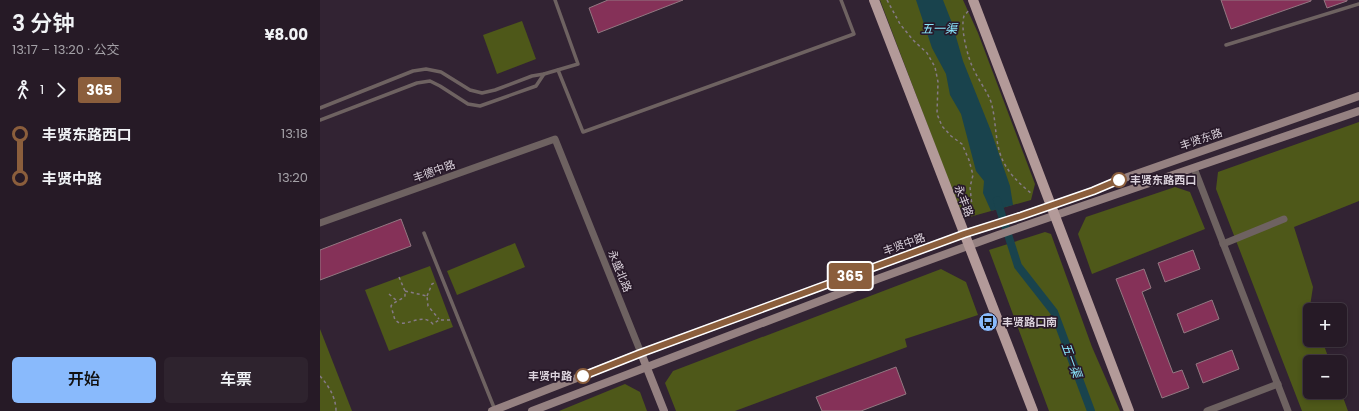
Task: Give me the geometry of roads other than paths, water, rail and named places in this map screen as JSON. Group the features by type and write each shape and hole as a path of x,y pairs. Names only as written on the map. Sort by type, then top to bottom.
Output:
{"main road":[{"name":"永丰路","path":"874,0 1033,411"},
{"path":"973,0 1129,411"}],"street":[{"name":"丰贤东路","path":"1021,216 1127,177 1359,96"},
{"path":"532,411 880,278 998,235 1359,111"},
{"name":"丰德中路","path":"320,223 555,139"},
{"name":"永盛北路","path":"555,139 664,411"},
{"path":"1194,168 1288,411"},
{"name":"丰贤中路","path":"494,410 641,353 964,234 1021,216"},
{"path":"1223,244 1284,219"},
{"path":"1207,411 1278,384"}],"lane":[{"path":"320,108 413,71 426,69 441,72 470,90 482,93 495,90 532,76 578,64 554,0"},
{"path":"558,70 583,132 854,34 841,0"},
{"path":"1226,45 1359,4"},
{"path":"320,120 417,83 430,81 468,104 480,106 536,86 544,74"},
{"path":"424,233 494,410"}],"water":[{"name":"五一渠","path":"916,0 943,0 952,23 963,61 991,131 1010,186 1013,205 991,211 983,193 984,181 976,171 961,114 950,95 946,74 932,48"}],"waterway":[{"name":"五一渠","path":"997,200 1018,266 1054,312 1091,411"}],"place":[{"name":"丰贤东路西口","path":"1119,180"},
{"name":"丰贤路口南","path":"988,322"},
{"name":"丰贤中路","path":"583,376"}]}
